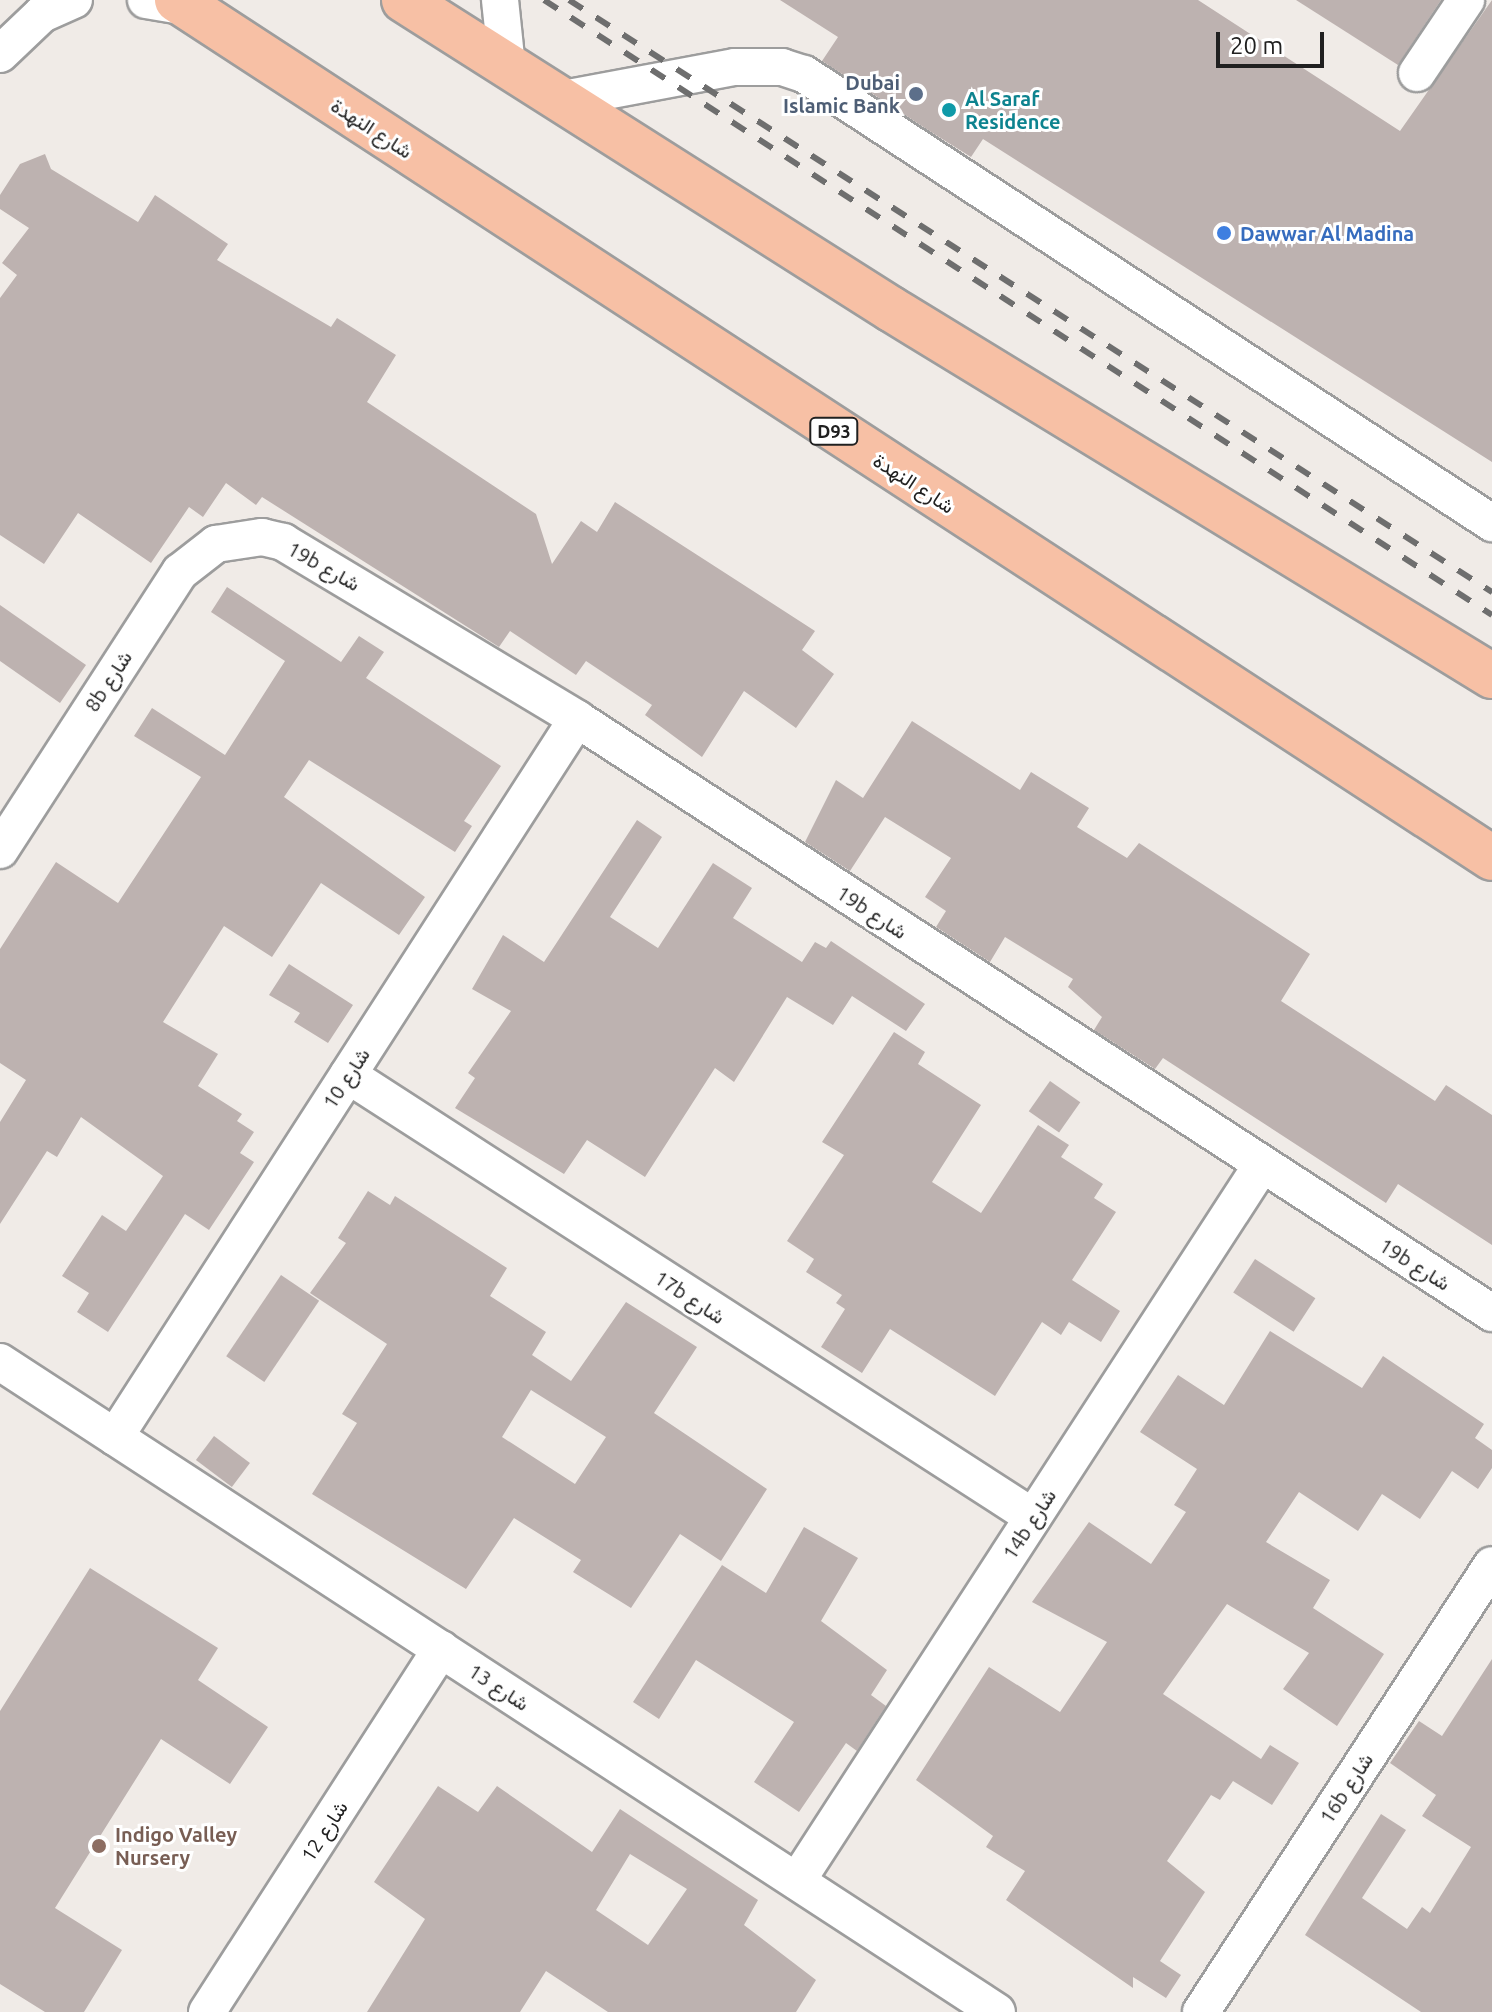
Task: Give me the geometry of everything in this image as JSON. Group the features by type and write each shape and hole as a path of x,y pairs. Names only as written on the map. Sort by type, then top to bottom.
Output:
{"main road":[{"path":"404,0 558,100 1492,676"},
{"name":"شارع النهدة","path":"170,2 1492,858"}],"street":[{"path":"3,48 18,0"},
{"path":"3,48 42,14 74,0"},
{"path":"500,0 507,67"},
{"path":"1417,73 1466,0"},
{"path":"558,100 735,67 782,67 804,74 1492,523"},
{"name":"19b شارع","path":"240,539 262,537 308,554 577,719 1261,1166 1492,1313"},
{"name":"8b شارع","path":"0,850 180,572 197,554 240,539"},
{"name":"شارع 10","path":"115,1437 577,719"},
{"name":"17b شارع","path":"348,1075 1033,1517"},
{"name":"14b شارع","path":"797,1881 1261,1166"},
{"name":"شارع 13","path":"0,1362 997,2012"},
{"name":"16b شارع","path":"1201,2012 1492,1565"},
{"name":"شارع 12","path":"207,2012 441,1649"}],"building":[{"path":"780,0 1198,0 1400,131 1492,0 1492,462 983,139 971,157 931,132 822,61 838,37"},
{"path":"1296,0 1441,0 1398,65"},
{"path":"45,154 51,169 138,222 155,195 228,244 217,260 331,327 337,318 396,355 367,402 536,514 552,564 581,521 597,532 615,502 815,631 802,650 834,674 796,728 744,691 702,757 645,715 652,705 586,661 576,675 510,631 499,647 262,497 256,505 226,483 203,517 189,507 151,563 78,513 44,564 0,535 0,298 17,275 2,263 29,228 0,209 0,195 20,164"},
{"path":"227,587 341,662 359,636 384,652 366,678 501,766 464,821 472,826 455,852 309,760 284,797 425,897 399,935 321,883 272,957 224,926 163,1022 218,1054 198,1086 242,1114 237,1121 254,1132 240,1153 254,1162 209,1230 185,1214 108,1332 77,1312 89,1293 62,1276 102,1215 126,1231 163,1176 81,1117 57,1157 47,1151 0,1224 0,1122 26,1080 0,1063 0,949 56,862 118,903 201,777 134,736 152,708 225,755 285,661 211,612"},
{"path":"0,605 86,665 60,703 0,661"},
{"path":"912,721 1020,790 1031,772 1089,808 1077,827 1127,858 1139,843 1310,954 1281,1001 1435,1101 1446,1085 1492,1115 1492,1245 1398,1184 1386,1203 1163,1058 1155,1069 1094,1030 1102,1017 1068,987 1073,979 1005,937 990,962 936,927 946,911 925,897 951,858 885,817 850,871 805,842 836,780 863,798"},
{"path":"637,820 662,837 610,917 658,948 713,863 752,888 733,918 802,962 815,942 826,948 831,941 925,1004 906,1031 852,996 833,1025 787,997 734,1082 715,1068 645,1177 587,1140 564,1174 455,1108 475,1078 468,1073 511,1011 472,989 503,935 544,962"},
{"path":"289,964 353,1005 328,1043 294,1022 300,1013 269,995"},
{"path":"894,1032 925,1052 918,1064 981,1105 932,1182 981,1213 1038,1125 1069,1145 1061,1157 1103,1184 1094,1198 1116,1212 1072,1280 1120,1311 1101,1342 1069,1322 1061,1335 1042,1322 995,1396 890,1329 862,1373 821,1347 845,1309 836,1303 842,1295 806,1272 814,1259 787,1241 844,1155 822,1142"},
{"path":"1050,1081 1080,1102 1059,1133 1029,1111"},
{"path":"368,1191 390,1205 395,1196 507,1268 490,1296 546,1332 532,1355 571,1381 626,1302 697,1347 654,1413 767,1489 721,1561 680,1534 631,1608 573,1572 581,1560 514,1518 466,1589 312,1494 357,1423 342,1414 387,1344 310,1293 346,1243 338,1238","holes":["531,1390 606,1437 575,1484 502,1437"]},
{"path":"1255,1259 1315,1298 1294,1332 1233,1293"},
{"path":"281,1275 319,1301 264,1382 226,1356"},
{"path":"1270,1331 1362,1388 1383,1356 1484,1424 1475,1438 1492,1450 1492,1468 1478,1489 1452,1471 1420,1519 1382,1494 1358,1531 1299,1492 1266,1542 1330,1580 1313,1608 1384,1654 1337,1726 1283,1689 1309,1653 1227,1604 1163,1694 1261,1759 1270,1745 1299,1763 1272,1805 1233,1781 1220,1800 1211,1795 1167,1861 1205,1892 1160,1961 1181,1975 1166,1998 1133,1977 1133,1988 1006,1900 1025,1871 986,1847 993,1836 916,1780 989,1667 1060,1712 1107,1642 1032,1602 1089,1522 1151,1564 1186,1512 1174,1505 1197,1469 1140,1432 1178,1375 1224,1405"},
{"path":"214,1436 250,1463 232,1487 196,1460"},
{"path":"804,1527 858,1558 821,1621 887,1670 871,1695 886,1706 857,1751 846,1743 799,1812 754,1782 794,1722 696,1660 659,1719 633,1702 722,1565 766,1593"},
{"path":"90,1568 218,1648 198,1680 268,1727 230,1784 161,1739 55,1908 122,1950 84,2012 45,2012 0,1984 0,1711"},
{"path":"1492,1659 1492,2012 1421,2012 1305,1935 1381,1814 1406,1830 1362,1898 1407,1929 1422,1907 1430,1913 1471,1847 1422,1816 1436,1795 1390,1763 1419,1721 1442,1736"},
{"path":"438,1786 478,1812 497,1786 592,1852 620,1809 758,1900 744,1925 816,1980 796,2012 608,2012 546,1971 520,2012 367,2012 425,1919 374,1882","holes":["630,1854 687,1889 648,1945 596,1910"]}],"railway":[{"path":"544,0 1492,615"},
{"path":"569,0 1492,592"}],"place":[{"name":"Dubai Islamic Bank","path":"916,94"},
{"name":"Al Saraf Residence","path":"949,110"},
{"name":"Dawwar Al Madina","path":"1224,233"},
{"name":"Indigo Valley Nursery","path":"99,1846"}]}
